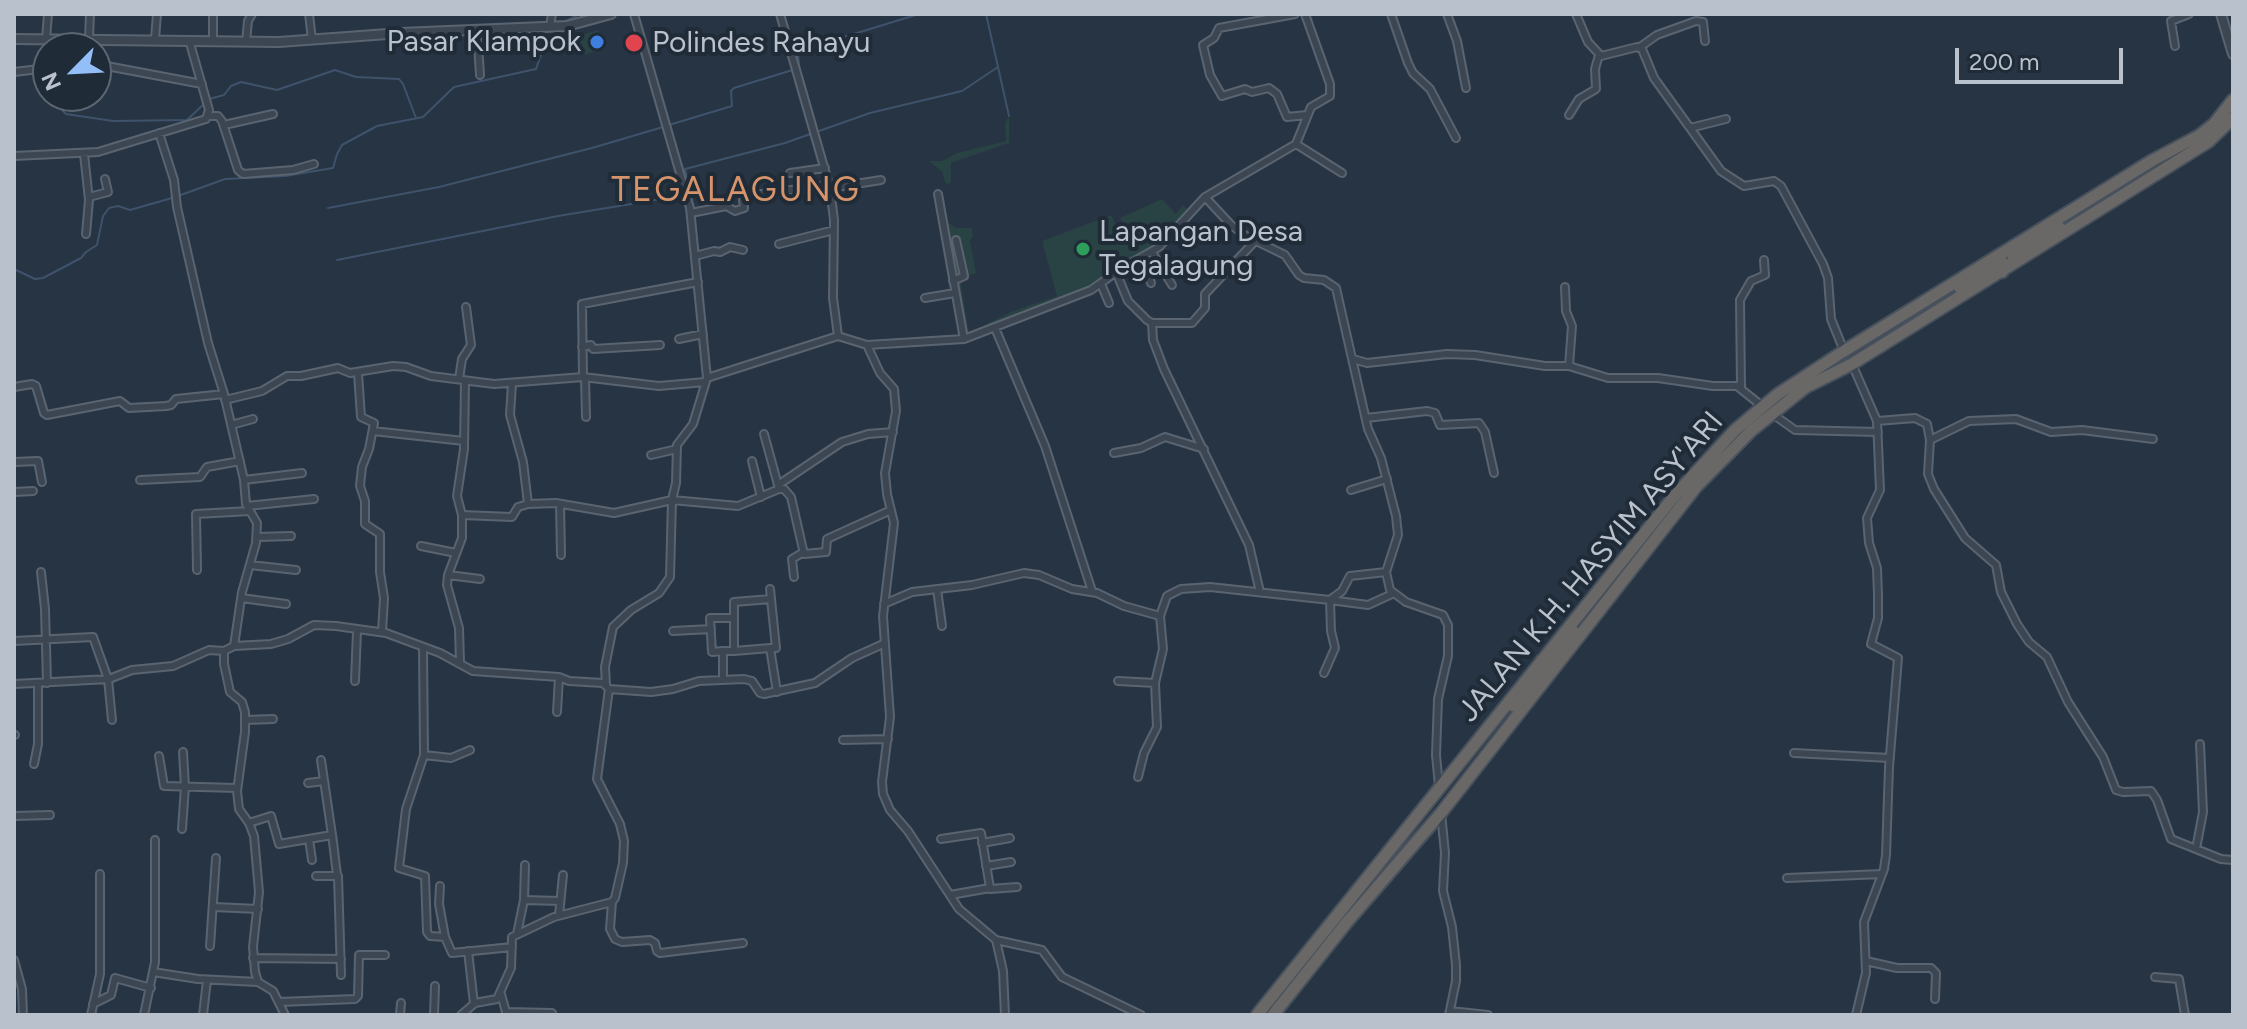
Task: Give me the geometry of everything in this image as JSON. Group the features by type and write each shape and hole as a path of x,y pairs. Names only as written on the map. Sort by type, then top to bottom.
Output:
{"highway":[{"name":"JALAN K.H. HASYIM ASY'ARI","path":"1257,1015 1700,466 1844,351 2153,160 2200,135 2214,124 2233,100"},
{"name":"JALAN K.H. HASYIM ASY'ARI","path":"1273,1015 1347,922 1441,813 1702,480 1767,410 1852,364 2079,225 2208,142 2224,130 2233,118"},
{"path":"2014,246 2007,258 2062,225 2079,225"},
{"path":"1944,289 1956,290 2003,263 2006,266 2001,273"},
{"path":"1543,659 1539,667 1541,670 1584,620 1596,616"},
{"path":"1492,722 1504,719 1539,677 1543,679 1541,687"}],"street":[{"path":"155,39 157,14"},
{"path":"246,42 248,21 252,14"},
{"path":"309,14 312,40"},
{"path":"552,14 555,26"},
{"path":"112,39 312,40 555,26 611,14"},
{"path":"634,14 691,213 706,380 693,424 680,439 677,449 670,577 659,593 631,610 613,627 605,667 607,687 597,779 620,824 624,841 623,863 612,902 610,929 615,939 622,942 650,940 660,953 743,943"},
{"path":"780,14 830,186 834,230 833,298 838,336"},
{"path":"1295,14 1217,30 1212,41 1203,45 1210,75 1222,96 1245,89 1252,92 1269,88 1277,94 1287,117 1307,115"},
{"path":"14,387 36,386 47,415 120,401 129,408 166,406 176,399 224,397 262,391 287,376 338,368 358,373 393,366 462,380 512,384 584,377 659,386 706,380 838,336 867,345 964,339 1101,284 1164,244 1205,197 1296,144 1311,107 1330,96 1331,90 1305,14"},
{"path":"1391,14 1413,73 1430,89 1456,138"},
{"path":"1447,14 1457,41 1466,88"},
{"path":"1576,14 1588,42 1604,57 1640,47 1657,35 1696,21 1703,22 1705,41"},
{"path":"2175,46 2170,22 2189,14"},
{"path":"2221,14 2233,54"},
{"path":"213,15 213,41"},
{"path":"477,30 480,75"},
{"path":"14,156 98,152 202,122 208,113 206,100 189,40"},
{"path":"1640,47 1654,78 1721,171 1744,186 1774,181 1781,186 1826,272 1831,319 1844,351"},
{"path":"1569,115 1579,99 1596,89 1595,69 1599,55"},
{"path":"112,67 202,84"},
{"path":"208,113 218,116 224,125 238,170 243,174 293,170 314,164"},
{"path":"224,125 273,114"},
{"path":"1690,128 1726,119"},
{"path":"159,133 174,180 176,203 208,343 240,461 248,508 257,523 257,537 241,598 234,646"},
{"path":"1296,144 1342,173"},
{"path":"84,154 89,197 86,234"},
{"path":"790,173 825,168"},
{"path":"89,197 108,192 105,179"},
{"path":"691,213 728,206 737,210 744,207 743,198 746,196 881,180"},
{"path":"938,194 964,339"},
{"path":"1205,197 1231,225 1285,255 1295,271 1304,278 1324,280 1334,286 1370,436 1387,479 1398,535 1386,572 1392,594 1443,615 1448,625 1448,656 1437,712 1439,788"},
{"path":"779,244 834,230"},
{"path":"953,281 964,276 956,240"},
{"path":"1152,323 1185,324 1199,318 1205,308 1205,294 1255,241"},
{"path":"695,256 729,247 743,250"},
{"path":"1152,252 1172,285"},
{"path":"1142,257 1151,283"},
{"path":"1741,387 1740,300 1751,281 1765,275 1764,260"},
{"path":"1116,272 1128,301 1152,323 1156,348 1249,545 1260,592"},
{"path":"586,417 582,304 698,282"},
{"path":"1101,284 1109,303"},
{"path":"1565,287 1566,311 1572,326 1569,366"},
{"path":"925,298 955,293"},
{"path":"460,663 459,628 447,589 448,575 462,538 462,515 457,496 464,441 462,359 471,345 466,307"},
{"path":"995,328 1045,446 1092,591"},
{"path":"679,339 703,334"},
{"path":"582,347 660,345"},
{"path":"867,345 880,373 894,389 896,411 885,473 894,523 884,604 883,644 890,682 888,739 882,782 886,803 965,917 996,940 1042,950 1062,977 1141,1015"},
{"path":"1353,359 1367,363 1458,354 1545,366 1569,366 1608,378 1658,378 1741,387 1795,430 1878,432"},
{"path":"1852,364 1869,396 1878,432 1880,490 1867,518 1869,543 1877,568 1878,595 1878,618 1870,641 1873,646 1898,658 1886,855 1864,922 1866,961 1856,1015"},
{"path":"358,373 361,417 374,421 360,486 365,501 365,524 378,531 381,538 382,632"},
{"path":"512,384 510,415 523,462 528,504"},
{"path":"1366,418 1427,411 1435,413 1440,425 1479,423 1485,432 1494,473"},
{"path":"231,425 253,419"},
{"path":"1877,421 1920,419 1927,424 1930,440 1928,474 1934,489 1961,532 1996,565 2001,592 2017,624 2029,642 2047,657 2068,702 2103,757 2116,790 2151,791 2171,839 2221,859 2233,860"},
{"path":"1930,440 1969,421 2016,419 2051,432 2082,430 2153,439"},
{"path":"373,431 464,441"},
{"path":"462,515 512,517 518,507 528,504 560,504 614,513 672,500 738,506 778,487 842,442 858,436 893,432"},
{"path":"764,434 778,487"},
{"path":"1114,453 1141,448 1165,437 1204,449"},
{"path":"651,455 677,449"},
{"path":"14,462 38,461 42,482"},
{"path":"140,480 197,478 207,467 240,461"},
{"path":"752,461 761,497"},
{"path":"244,480 302,473"},
{"path":"1351,490 1387,479"},
{"path":"778,487 791,497 802,553"},
{"path":"14,492 33,491"},
{"path":"197,570 196,514 314,499"},
{"path":"560,504 561,555"},
{"path":"794,577 792,559 802,553 826,552 827,539 891,510"},
{"path":"257,537 291,536"},
{"path":"421,546 456,553"},
{"path":"250,565 296,570"},
{"path":"41,572 47,683"},
{"path":"1330,600 1342,591 1350,576 1386,572"},
{"path":"884,604 912,592 972,585 1024,573 1039,575 1072,589 1092,591 1124,606 1160,616"},
{"path":"448,575 480,579"},
{"path":"1138,777 1144,753 1157,727 1155,683 1162,657 1160,616 1167,596 1181,589 1210,587 1368,605 1392,594"},
{"path":"734,618 710,618 712,652 776,648 770,589"},
{"path":"937,589 942,626"},
{"path":"241,598 286,604"},
{"path":"734,651 734,602 771,599"},
{"path":"1324,673 1335,648 1330,600"},
{"path":"14,684 108,679 136,669 173,666 209,650 224,651 234,646 271,644 319,624 382,632 473,671 559,677 607,687 662,691 699,681 750,679 761,694 777,692 815,683 852,658 883,644"},
{"path":"673,631 711,629"},
{"path":"355,681 357,631"},
{"path":"14,641 93,637 108,679 112,720"},
{"path":"423,648 424,755 406,809 399,866 403,871 425,876 427,932 430,936 445,937"},
{"path":"770,648 777,692"},
{"path":"224,651 229,688 243,705 245,720 237,788 239,809 254,836 258,909 253,958 258,982"},
{"path":"723,651 723,679"},
{"path":"557,712 559,677"},
{"path":"1118,681 1155,683"},
{"path":"34,764 38,744 38,683"},
{"path":"245,720 273,719"},
{"path":"843,740 888,739"},
{"path":"2196,849 2203,812 2200,744"},
{"path":"424,755 451,758 470,750"},
{"path":"182,829 185,787 183,752"},
{"path":"1794,753 1890,758"},
{"path":"159,756 162,785 237,788"},
{"path":"321,760 337,875 341,975"},
{"path":"308,783 324,781"},
{"path":"1441,813 1445,853 1443,891 1456,965 1449,1013 1488,1015"},
{"path":"14,816 50,815"},
{"path":"249,823 271,816 279,844 332,834"},
{"path":"941,839 981,833 990,891 1017,887"},
{"path":"982,843 1010,838"},
{"path":"309,839 312,860"},
{"path":"144,1015 151,988 157,920 155,840"},
{"path":"210,946 216,858"},
{"path":"986,866 1011,862"},
{"path":"517,934 524,900 525,865"},
{"path":"91,1015 100,974 100,874"},
{"path":"1787,878 1882,874"},
{"path":"316,876 337,875"},
{"path":"559,915 563,875"},
{"path":"440,886 439,904 445,937 452,953 512,947"},
{"path":"950,895 990,888"},
{"path":"524,900 560,901"},
{"path":"461,1015 474,1004 496,1000 511,968 512,937 559,915 612,902"},
{"path":"214,907 258,909"},
{"path":"996,940 1003,971 1005,1015"},
{"path":"468,951 474,1004"},
{"path":"279,1002 355,999 358,996 359,955 385,955"},
{"path":"253,958 341,959"},
{"path":"14,960 22,989 23,1015"},
{"path":"1866,961 1897,968 1931,968 1936,973 1935,999"},
{"path":"153,972 207,980 258,982 270,988 285,1015"},
{"path":"100,974 151,988"},
{"path":"2155,977 2179,979 2185,1015"},
{"path":"93,1004 111,995 115,978"},
{"path":"203,1015 207,980"},
{"path":"434,1015 435,986"},
{"path":"501,992 506,1012 552,1013"},
{"path":"400,1015 401,1003"}],"green space":[{"path":"598,30 604,49 583,55 577,36"},
{"path":"1009,116 1009,143 951,163 951,183 946,184 942,172 929,161 942,161 957,153 1006,141 1005,124"},
{"path":"1162,199 1176,214 1183,205 1187,209 1160,242 1099,282 967,337 946,221 956,228 972,228 970,240 976,273 960,279 969,333 1013,311 1057,296 1042,241 1111,215 1127,239 1134,235 1124,227 1120,218"}],"waterway":[{"path":"560,24 580,14"},
{"path":"669,125 732,106 731,91 734,88 799,68 798,51 919,14"},
{"path":"337,260 558,216 686,195 690,192 685,169 785,143 870,113 962,91 998,67 986,14"},
{"path":"178,196 225,179 285,176 333,168 342,145 377,126 423,117 454,87 536,69 542,52 551,45 558,30"},
{"path":"998,67 1009,116"},
{"path":"209,99 224,95 231,86 241,82 277,90 335,70 356,77 399,79 416,118"},
{"path":"64,112 113,121 187,120 205,103"},
{"path":"328,208 439,187 663,127"},
{"path":"14,269 35,279 43,278 81,258 97,245 103,216 109,208 118,206 130,210 172,198"}],"place":[{"name":"Pasar Klampok","path":"597,42"},
{"name":"Polindes Rahayu","path":"634,43"},
{"name":"Lapangan Desa Tegalagung","path":"1083,249"}],"district":[{"name":"TEGALAGUNG","path":"736,191"}]}
